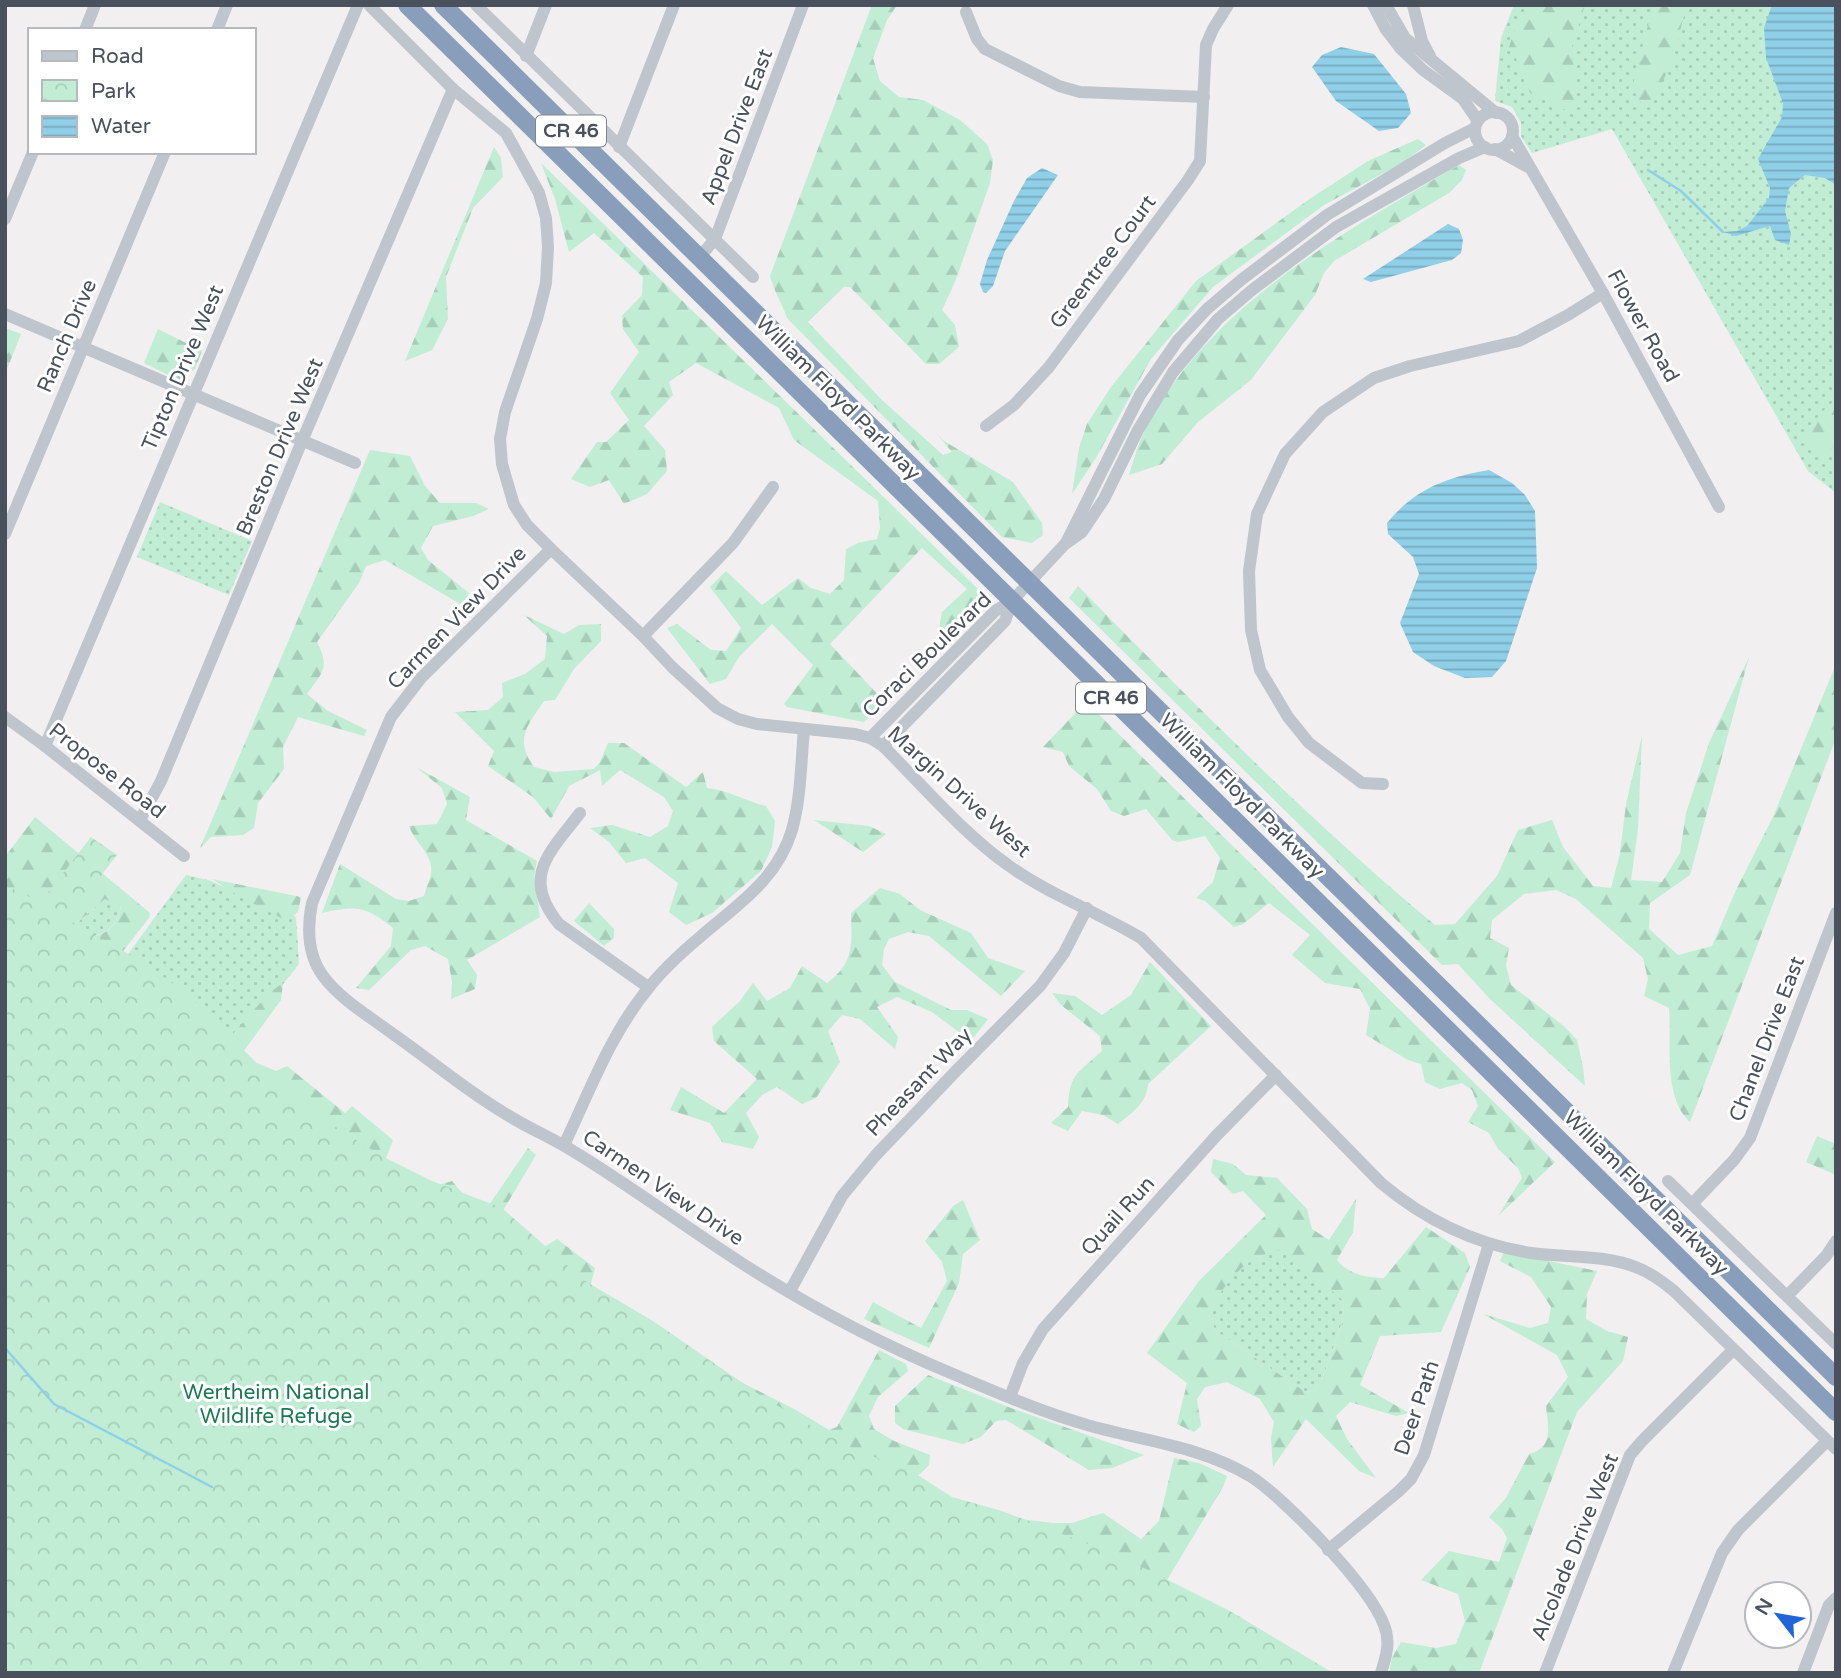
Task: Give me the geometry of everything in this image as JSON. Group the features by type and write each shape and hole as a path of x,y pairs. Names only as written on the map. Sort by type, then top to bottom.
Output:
{"highway":[{"name":"William Floyd Parkway","path":"407,5 1836,1412"},
{"name":"William Floyd Parkway","path":"443,5 1836,1377"}],"street":[{"path":"86,28 95,5"},
{"path":"218,28 227,5"},
{"name":"Tipton Drive West","path":"45,746 358,5"},
{"name":"Margin Drive West","path":"369,5 453,89 506,133 539,192 546,218 546,284 537,319 505,412 500,439 502,464 514,505 527,524 551,549 643,636 671,667 718,708 738,719 757,724 855,734 870,738 883,746 978,840 1007,864 1038,885 1107,917 1141,937 1381,1183 1404,1202 1453,1230 1489,1244 1532,1253 1611,1261 1637,1267 1674,1291 1832,1445"},
{"path":"476,5 753,277"},
{"path":"526,56 546,5"},
{"path":"619,147 674,5"},
{"name":"Appel Drive East","path":"699,258 715,239 803,5"},
{"name":"Greentree Court","path":"986,426 1014,405 1049,367 1200,160 1206,45 1228,5"},
{"path":"1373,5 1385,28 1401,49 1423,70 1463,99 1477,125 1477,139 1490,148"},
{"path":"1065,544 1082,532 1104,499 1138,430 1173,372 1218,319 1336,227 1447,164 1506,145 1512,136 1510,121 1496,113 1405,38 1385,5"},
{"path":"1413,5 1422,41 1432,60"},
{"path":"966,12 976,39 985,49 1059,86 1080,92 1204,97"},
{"name":"Breston Drive West","path":"140,820 161,781 302,441 453,89"},
{"path":"1065,544 1140,395 1178,340 1207,309 1327,215 1477,125 1485,115 1496,113"},
{"name":"Flower Road","path":"1512,136 1603,293 1719,506"},
{"name":"Flower Road","path":"1490,148 1528,167"},
{"path":"5,219 32,154"},
{"name":"Ranch Drive","path":"5,534 164,154"},
{"path":"1383,784 1362,783 1309,743 1288,717 1260,670 1251,630 1248,571 1257,514 1285,454 1323,412 1374,378 1410,366 1519,341 1603,293"},
{"path":"5,314 355,463"},
{"path":"643,636 733,543 773,487"},
{"name":"Coraci Boulevard","path":"870,738 995,611 1012,601 1065,544"},
{"name":"Carmen View Drive","path":"551,549 421,678 391,717 312,903 308,923 309,942 317,967 348,1001 498,1110 564,1145 790,1291 903,1352 1010,1397 1083,1424 1167,1443 1226,1464 1271,1491 1328,1550 1373,1603 1386,1628 1388,1647 1381,1673"},
{"name":"Coraci Boulevard","path":"883,746 1005,621 1012,601"},
{"name":"Propose Road","path":"5,718 45,746 184,856"},
{"path":"564,1145 625,1020 648,987 675,959 752,895 781,856 792,831 804,729"},
{"path":"580,813 546,858 541,870 544,900 559,925 648,987"},
{"name":"Pheasant Way","path":"790,1291 842,1196 875,1156 1040,986 1064,953 1087,908"},
{"name":"Chanel Drive East","path":"1693,1203 1734,1160 1750,1138 1836,913"},
{"name":"Quail Run","path":"1010,1397 1023,1363 1043,1329 1216,1136 1276,1075"},
{"path":"1668,1181 1836,1344"},
{"path":"1787,1296 1826,1256 1836,1241"},
{"name":"Deer Path","path":"1328,1550 1399,1492 1418,1467 1489,1244"},
{"name":"Alcolade Drive West","path":"1545,1673 1630,1455 1734,1350"},
{"path":"1673,1673 1722,1553 1738,1530 1832,1445"},
{"path":"1803,1673 1829,1605 1836,1598"}],"green space":[{"path":"872,5 897,5 887,20 873,58 880,81 899,97 923,100 960,120 987,144 993,160 990,183 955,282 942,310 955,325 959,347 939,364 926,364 850,287 844,287 808,322 882,400 943,455 952,452 936,433 944,441 1013,482 1042,523 1043,535 1032,543 1002,537 787,318 770,276"},
{"path":"1514,5 1836,5 1836,493 1808,471 1612,129 1532,153 1521,136 1521,123 1512,107 1495,101 1501,38"},
{"path":"1532,5 1585,5 1571,50 1578,87 1572,113 1530,93 1509,47 1519,17"},
{"path":"1653,5 1687,5 1666,73 1653,98 1644,108 1632,88"},
{"path":"1418,139 1426,145 1406,161 1324,205 1213,287 1151,359 1097,456 1072,494 1079,448 1087,424 1111,387 1196,281 1311,198 1368,161"},
{"path":"494,147 501,158 503,177 473,208 446,277 448,319 432,350 405,361"},
{"path":"541,163 979,590 982,605 955,635 939,629 942,612 967,589 922,548 830,644 884,701 864,722 787,707 784,704 813,665 772,624 739,657 726,679 710,684 667,628 677,624 711,650 726,651 741,628 710,587 726,571 762,605 798,578 811,588 830,594 844,580 846,549 877,539 880,528 878,501 794,440 779,408 696,363 669,382 673,395 644,426 665,450 667,471 647,494 624,504 609,480 590,487 571,479 597,442 606,442 629,420 610,393 639,352 623,329 622,316 642,295 643,277 594,233 569,252 555,199"},
{"path":"1459,165 1466,170 1462,180 1449,193 1334,261 1324,273 1315,295 1251,380 1198,422 1162,464 1129,475 1145,430 1172,386 1204,346 1242,309 1282,276 1326,246"},
{"path":"5,328 21,334 7,369 5,368"},
{"path":"158,329 202,351 195,369 180,381 144,363"},
{"path":"1835,401 1836,440 1826,461 1807,447 1807,440 1815,421"},
{"path":"370,450 410,456 425,486 440,503 476,503 489,509 433,526 421,548 428,560 469,593 462,605 385,560 366,566 359,583 317,642 324,664 307,694 328,711 367,730 364,736 298,717 283,747 284,769 258,803 254,828 243,835 211,837 200,848"},
{"path":"160,502 252,541 229,595 137,557"},
{"path":"1078,586 1297,802 1435,925 1455,924 1497,876 1518,830 1552,820 1563,847 1593,886 1611,888 1642,736 1638,829 1631,880 1662,882 1680,853 1686,813 1709,743 1749,657 1690,875 1650,903 1649,929 1678,955 1712,946 1736,890 1773,817 1836,664 1836,738 1690,1122 1675,1098 1672,1083 1669,1008 1644,996 1648,979 1643,958 1576,899 1556,890 1524,894 1492,920 1490,938 1509,948 1506,965 1511,985 1565,1027 1577,1040 1585,1086 1490,999 1458,964 1442,965 1069,598"},
{"path":"524,615 564,634 579,625 601,624 601,641 574,669 555,700 544,701 528,725 525,748 534,767 554,772 594,769 608,743 624,743 686,787 703,772 707,788 766,806 775,821 772,847 761,871 712,913 686,925 669,912 678,883 645,858 626,863 609,842 590,828 612,825 650,837 668,826 673,811 664,797 620,770 602,786 600,770 569,786 551,819 533,797 488,766 494,751 455,712 488,710 503,697 502,683 525,674 545,659 547,636"},
{"path":"1086,702 1555,1162 1498,1216 1522,1178 1518,1168 1498,1149 1489,1133 1468,1122 1478,1106 1472,1090 1462,1083 1440,1089 1425,1082 1421,1064 1408,1060 1366,1035 1370,1009 1360,989 1325,983 1292,955 1310,935 1269,903 1243,924 1234,927 1205,901 1196,898 1213,882 1220,858 1205,836 1178,842 1172,840 1146,809 1124,816 1111,811 1097,789 1069,766 1063,752 1043,747"},
{"path":"416,767 470,797 466,820 537,861 534,876 540,917 467,960 477,975 475,989 451,999 452,982 448,959 425,946 411,950 369,990 356,988 391,946 393,928 367,911 359,909 322,913 340,864 396,899 409,901 424,896 430,876 430,860 409,826 437,824 447,804 442,788"},
{"path":"35,817 150,913 149,918 109,969 5,907 5,857","holes":["105,899 121,906 115,922 104,933 90,936 72,933 79,921"]},
{"path":"814,820 869,826 886,834 863,852"},
{"name":"Wertheim National Wildlife Refuge","path":"91,837 117,855 67,919 146,964 187,994 296,1102 380,1155 432,1181 502,1208 585,1281 653,1321 760,1395 806,1423 852,1448 913,1472 952,1497 1002,1511 1122,1557 1230,1611 1333,1673 5,1673 5,895 9,897 14,888 40,903"},
{"path":"186,875 208,880 296,917 299,964 223,1060 120,965"},
{"path":"212,879 301,897 298,912 287,921"},
{"path":"880,888 900,894 920,910 971,933 988,958 1025,971 1001,996 929,936 908,932 889,939 884,949 882,965 895,982 951,1010 967,1010 988,1019 971,1041 932,1012 897,997 877,1007 898,1037 895,1049 860,1019 842,1015 828,1031 840,1062 816,1098 802,1104 777,1087 762,1095 746,1113 759,1137 753,1149 722,1142 710,1123 670,1110 681,1087 724,1113 757,1079 714,1041 712,1027 740,1001 753,983 767,1001 790,988 802,966 827,983 836,976 849,953 851,913"},
{"path":"105,899 121,905 110,928 90,936 72,933 79,921"},
{"path":"589,903 614,929 614,938 604,946 574,921"},
{"path":"1150,962 1211,1026 1148,1084 1142,1102 1118,1124 1103,1115 1082,1111 1068,1131 1051,1123 1068,1107 1070,1087 1077,1074 1102,1051 1100,1036 1061,1005 1052,993 1075,996 1102,1015 1131,995"},
{"path":"283,983 281,1000 240,1056 276,1071 287,1066 345,1113 352,1106 393,1140 383,1166 423,1186 431,1187 452,1181 470,1202 487,1208 528,1148 536,1155 498,1219 539,1250 557,1239 595,1268 586,1302 685,1359 743,1383 829,1430 837,1427 879,1350 906,1364 908,1371 878,1397 869,1416 874,1429 894,1441 930,1455 929,1465 915,1479 930,1492 981,1514 1053,1523 1072,1523 1103,1513 1141,1539 1159,1521 1174,1458 1199,1463 1227,1476 1164,1585 1145,1584 1052,1556 938,1516 793,1443 623,1326 529,1274 486,1240 448,1217 384,1185 255,1095 216,1062 217,1046 223,1045 270,992"},
{"path":"1817,1136 1836,1144 1836,1175 1806,1162"},
{"path":"1213,1159 1233,1164 1246,1175 1277,1178 1307,1209 1312,1229 1329,1240 1356,1199 1353,1232 1337,1260 1346,1269 1358,1274 1384,1278 1426,1227 1465,1253 1470,1267 1441,1332 1380,1336 1360,1385 1409,1413 1396,1416 1350,1402 1336,1416 1347,1439 1376,1478 1359,1471 1306,1419 1273,1467 1271,1438 1274,1422 1260,1399 1227,1382 1205,1387 1197,1399 1201,1426 1194,1432 1177,1424 1187,1383 1147,1353 1199,1281 1266,1215 1243,1191 1233,1194 1211,1172","holes":["1282,1250 1343,1300 1344,1317 1322,1380 1313,1391 1306,1392 1216,1331 1209,1317 1220,1293 1236,1273 1257,1258"]},
{"path":"963,1200 980,1240 963,1254 959,1283 929,1348 864,1319 873,1302 921,1328 947,1281 942,1262 925,1241 953,1206"},
{"path":"1282,1249 1343,1300 1344,1317 1322,1380 1313,1391 1306,1392 1216,1331 1209,1317 1220,1293 1236,1273 1257,1258"},
{"path":"1504,1252 1597,1271 1587,1294 1586,1319 1607,1331 1628,1337 1623,1361 1577,1412 1479,1673 1389,1673 1392,1658 1401,1642 1436,1648 1456,1644 1465,1621 1458,1594 1421,1580 1449,1551 1499,1562 1507,1538 1489,1517 1506,1498 1529,1454 1537,1451 1546,1442 1546,1406 1568,1377 1557,1355 1483,1314 1530,1328 1548,1323 1551,1307 1531,1277 1500,1261"},
{"path":"928,1375 1011,1408 1144,1455 1112,1468 1089,1470 1006,1420 996,1421 981,1437 963,1444 903,1429 895,1423 895,1406"}],"water":[{"path":"1772,5 1836,5 1836,185 1825,178 1805,175 1789,188 1785,211 1791,234 1789,245 1775,240 1770,226 1736,236 1723,232 1737,231 1747,226 1769,198 1770,188 1758,159 1782,117 1783,103 1766,58 1764,28"},
{"path":"1341,47 1374,54 1406,94 1411,113 1398,128 1379,131 1336,101 1312,67 1322,55"},
{"path":"1042,168 1058,175 1005,251 993,286 986,293 983,292 980,284 987,260 1014,201 1027,178"},
{"path":"1448,224 1459,229 1463,240 1461,253 1452,260 1371,282 1363,279"},
{"path":"1489,470 1512,483 1525,495 1535,511 1537,568 1506,661 1492,677 1465,678 1434,666 1413,652 1400,623 1419,574 1413,557 1388,534 1387,523 1409,501 1433,486 1459,476"}],"waterway":[{"path":"1648,170 1681,191 1723,232"},
{"path":"5,1348 54,1404 212,1487"}]}
